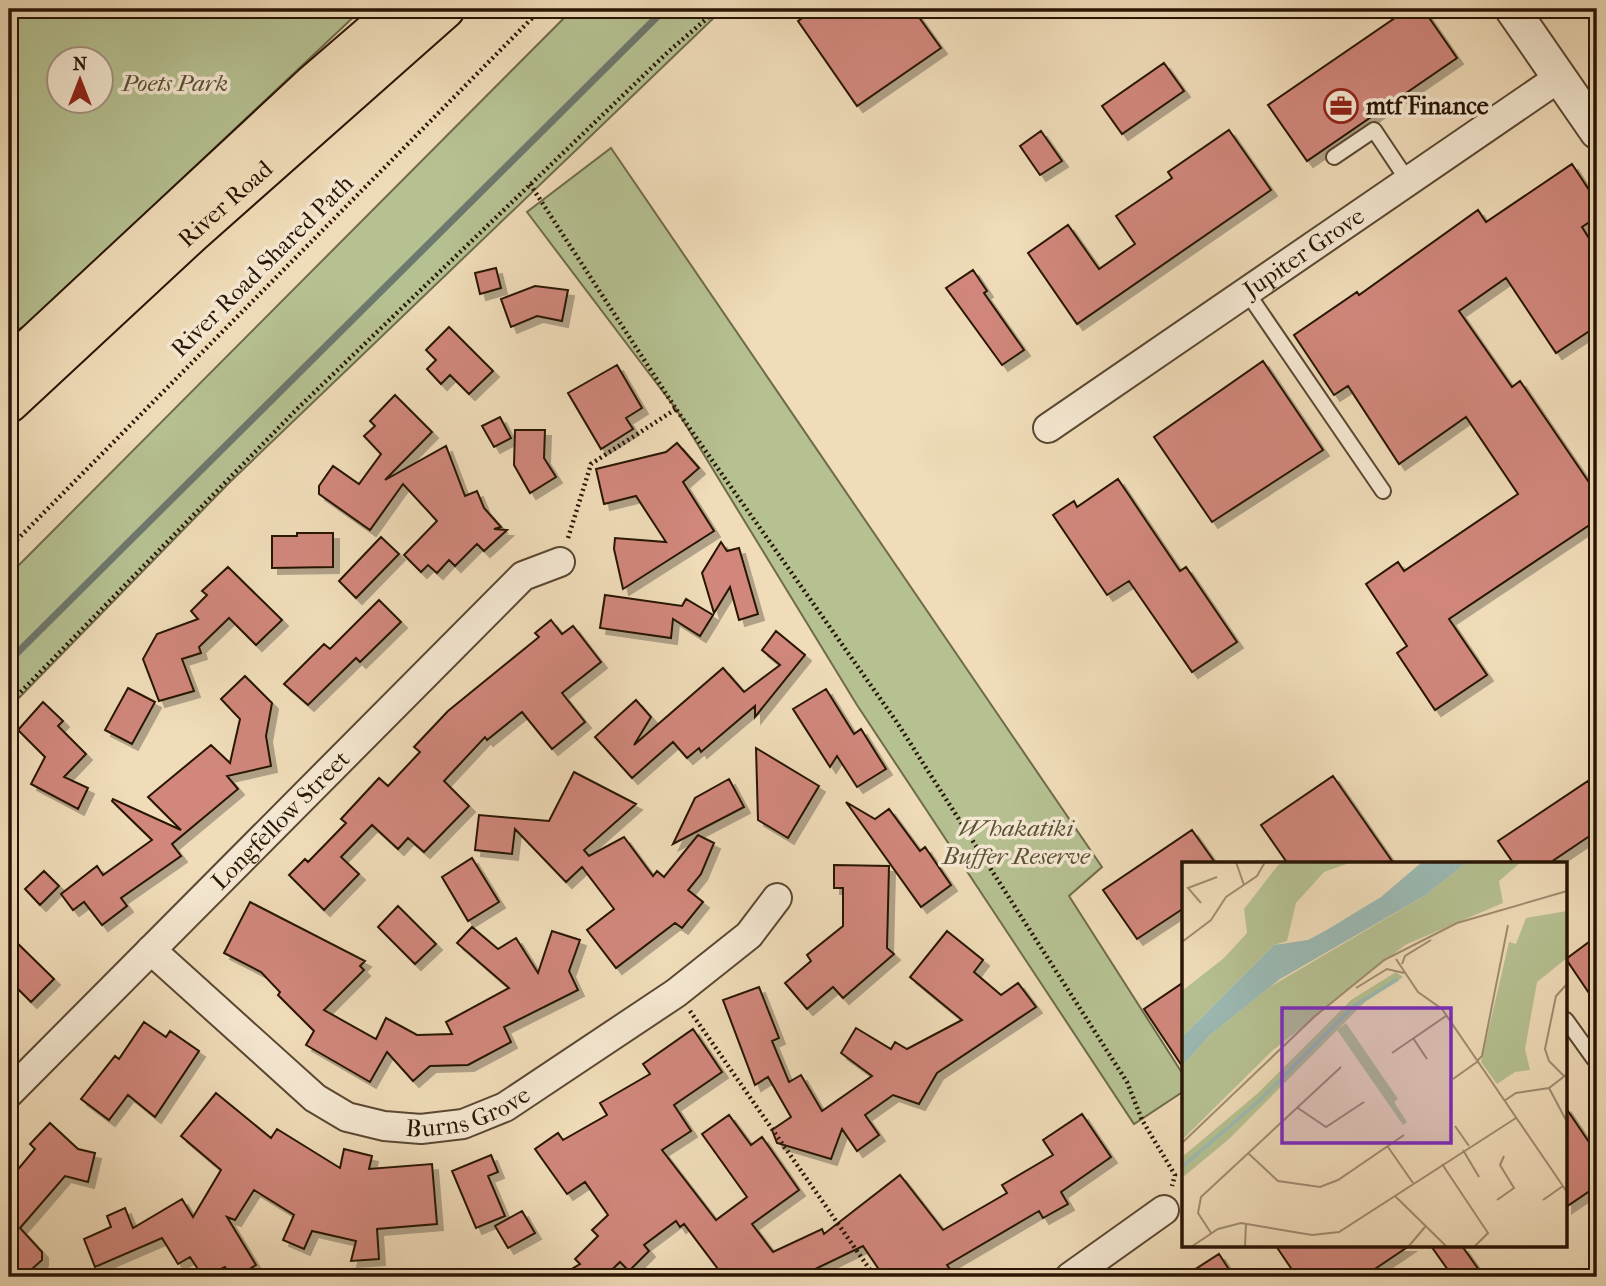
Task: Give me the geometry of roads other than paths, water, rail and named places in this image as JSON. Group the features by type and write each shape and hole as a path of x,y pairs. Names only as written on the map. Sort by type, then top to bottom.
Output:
{"highway":[{"name":"River Road","path":"9,367 312,85 400,9"},
{"name":"River Road","path":"9,403 191,234 445,9"}],"street":[{"path":"1512,9 1597,132"},
{"name":"Jupiter Grove","path":"1048,428 1560,77"},
{"name":"Longfellow Street","path":"9,1093 523,576 560,562"},
{"name":"Burns Grove","path":"151,950 315,1098 347,1116 384,1126 421,1129 463,1124 505,1107 676,993 749,935 777,898"},
{"path":"1070,1277 1164,1210"}],"lane":[{"path":"1334,157 1374,130 1408,181"},
{"path":"1246,291 1383,491"},
{"path":"1568,1023 1594,1059"}],"waterway":[{"path":"9,661 665,9"}],"place":[{"name":"mtf Finance","path":"1341,106"}],"park label":[{"name":"Poets Park","path":"175,83"},
{"name":"Whakatiki Buffer Reserve","path":"1016,842"}]}
